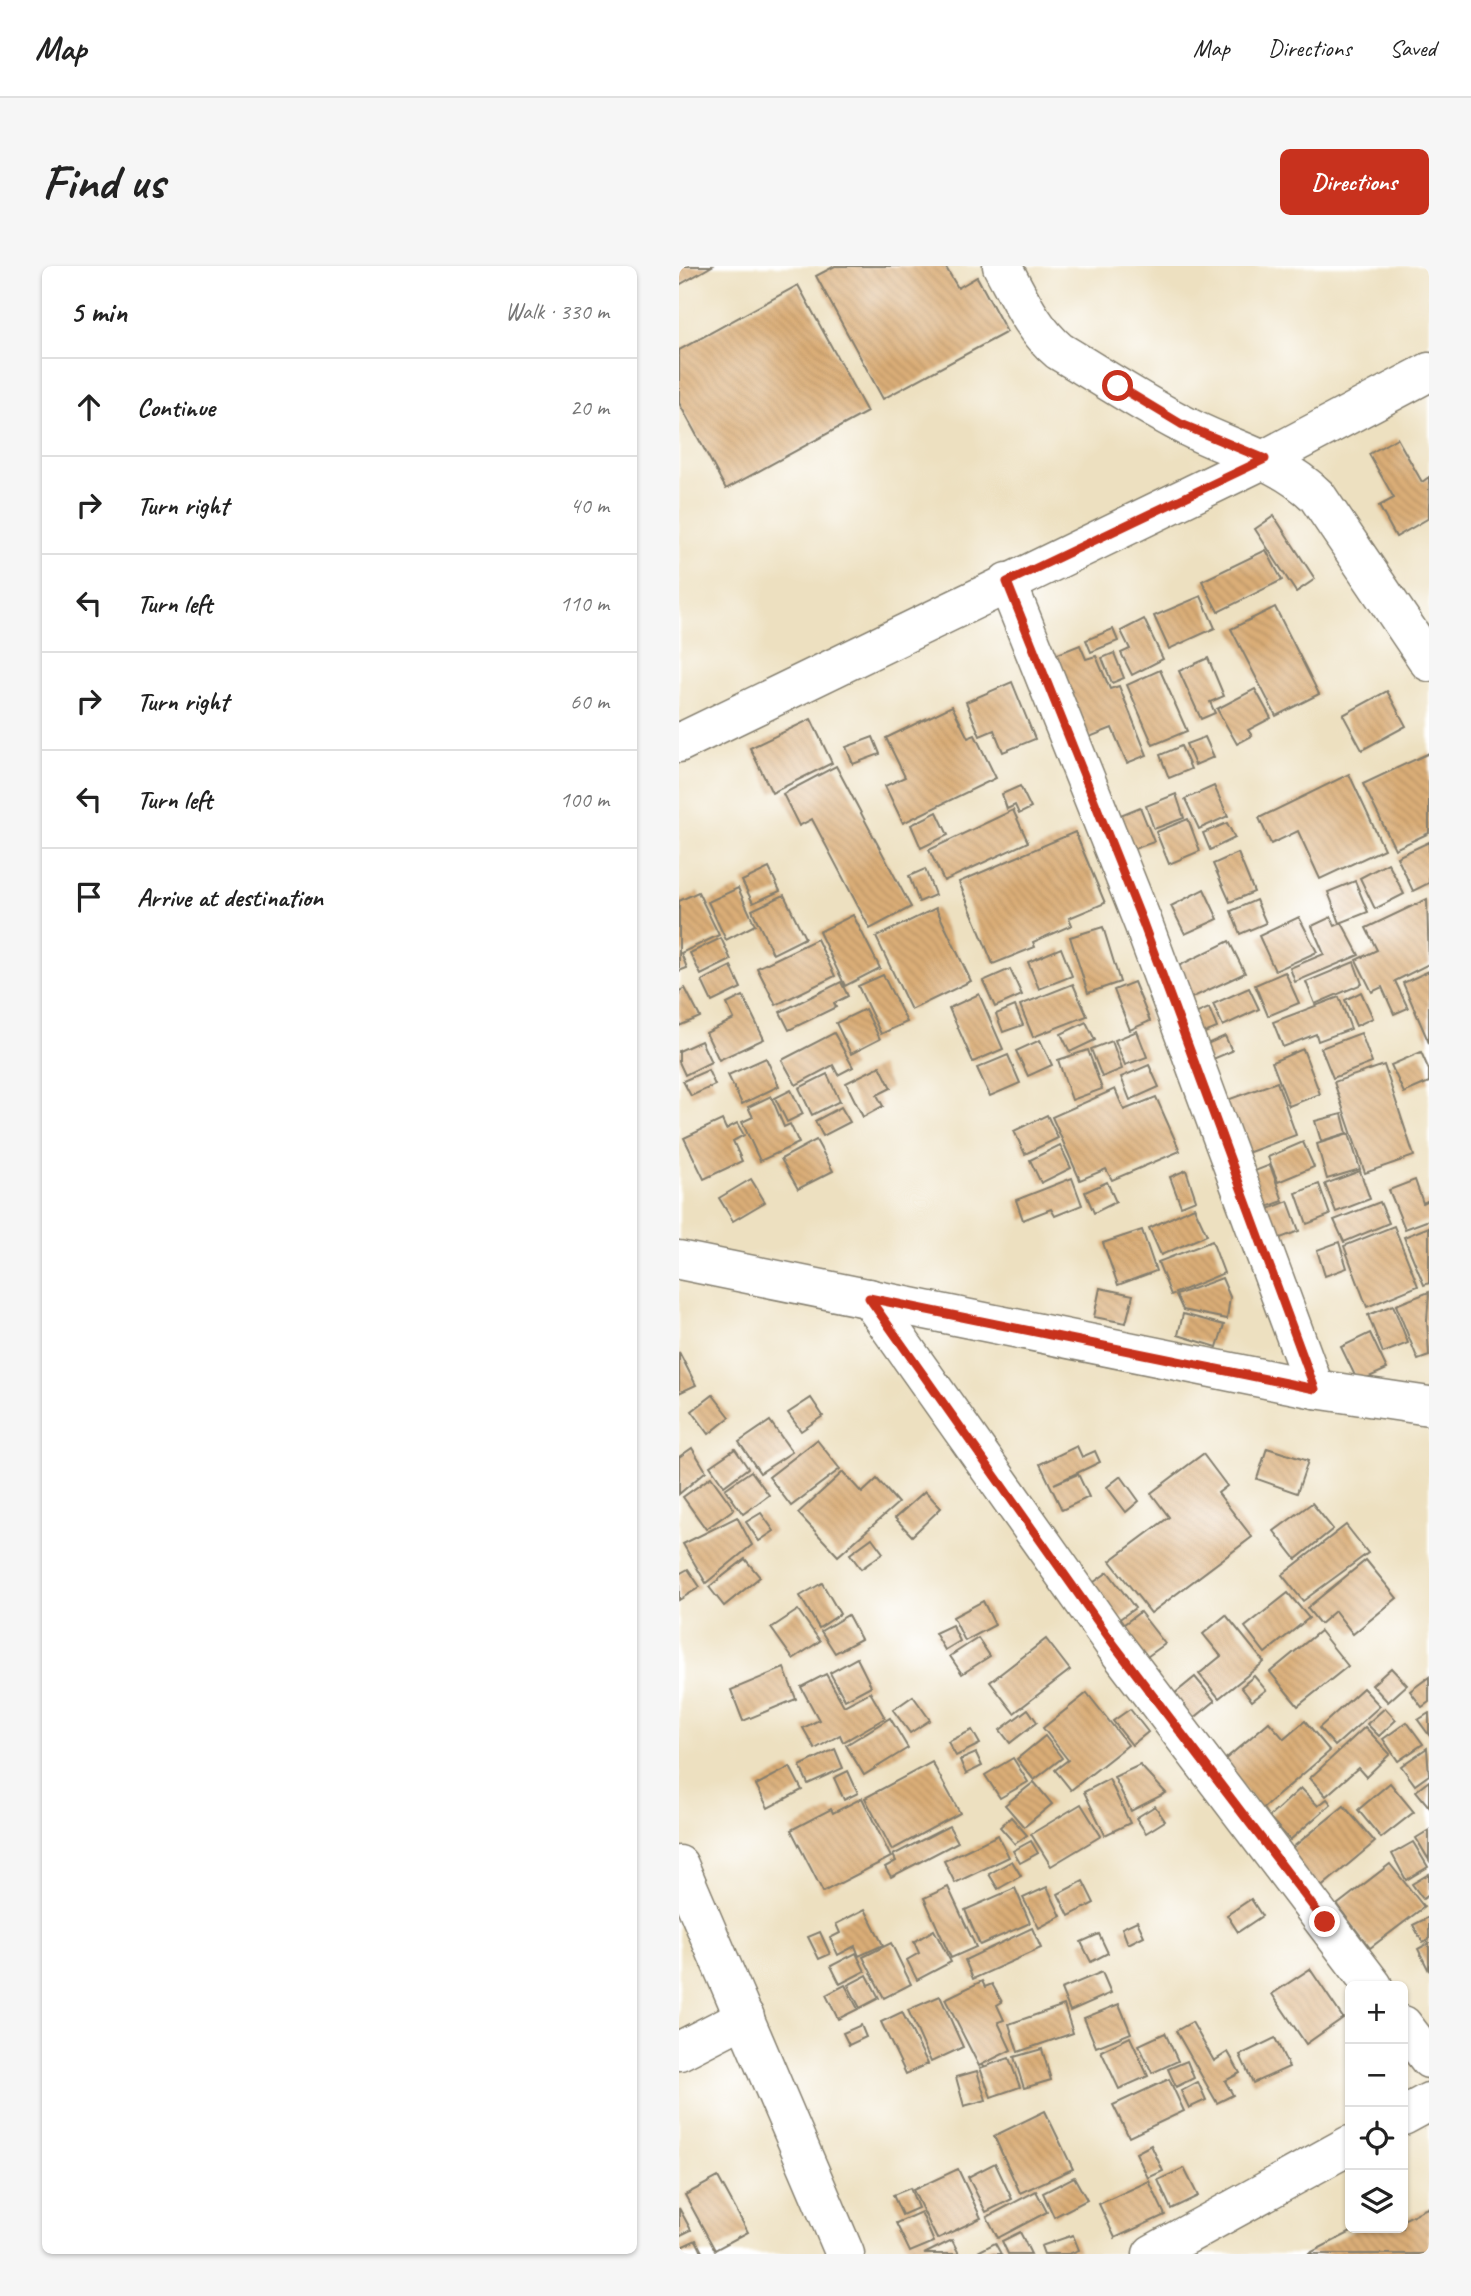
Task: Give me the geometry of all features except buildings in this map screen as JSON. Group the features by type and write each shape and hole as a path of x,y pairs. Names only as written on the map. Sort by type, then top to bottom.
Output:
{"street":[{"path":"1002,266 1043,337 1059,351 1181,424 1265,459 1297,476 1317,496 1429,662"},
{"path":"679,743 1265,459 1429,372"},
{"path":"1007,582 1143,923 1315,1389"},
{"path":"679,1260 1315,1389 1429,1406"},
{"path":"869,1298 1115,1646 1369,1981"},
{"path":"679,1865 845,2254"},
{"path":"679,2051 745,2017"},
{"path":"1408,2032 1429,2059"},
{"path":"1408,2113 1429,2102"},
{"path":"1152,2254 1345,2148"}],"route":[{"path":"1118,386 1181,424 1265,459 1007,582 1143,923 1315,1389 869,1298 1115,1646 1325,1922"}]}
